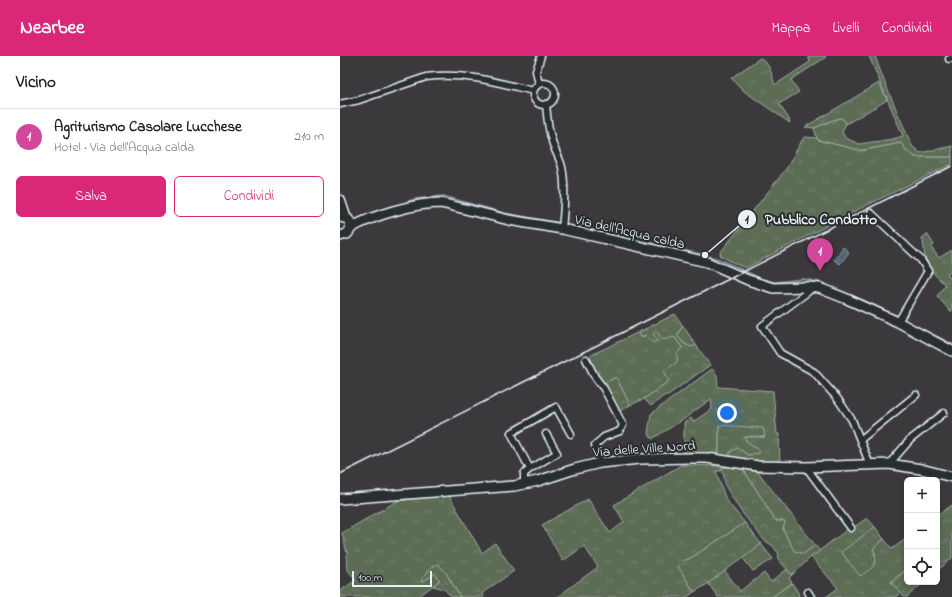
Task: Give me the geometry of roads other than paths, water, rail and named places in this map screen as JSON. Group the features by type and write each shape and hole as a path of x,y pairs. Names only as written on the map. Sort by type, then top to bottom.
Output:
{"street":[{"path":"539,84 543,83 550,85 554,91 554,98 549,103 542,104 534,98 534,91 539,84 536,71 541,56"},
{"path":"340,104 359,100 426,77 437,76 456,75 475,77 534,91"},
{"path":"546,104 552,143 559,157 562,168 565,204 562,225"},
{"name":"Via dell'Acqua calda","path":"344,214 361,222 413,206 441,203 509,220 562,225 707,262 773,288 820,288 898,321 952,351"},
{"path":"872,213 921,260 928,271 898,321"},
{"name":"Via dell'Acqua calda","path":"340,236 347,234 344,214"},
{"path":"810,287 809,291 762,326 780,354 814,372 837,398 852,420 870,465"},
{"path":"586,359 623,425 620,431 604,438 595,445 600,463"},
{"path":"860,440 916,395"},
{"path":"530,468 512,433 556,407 571,434"},
{"path":"889,464 910,440 944,412"},
{"path":"524,484 524,474 530,468 557,453 546,434"},
{"name":"Via delle Ville Nord","path":"340,499 514,486 538,481 575,468 600,463 640,459 707,458 758,466 806,467 889,464 911,466 952,476"},
{"path":"806,467 851,528"}],"water":[{"path":"843,247 849,252 840,264 834,260"}],"waterway":[{"path":"392,207 415,199 443,196 504,213 561,223"},
{"path":"359,218 365,216"},
{"path":"565,224 705,255 719,259 764,280 775,282 804,279 823,283 899,317"},
{"path":"902,319 952,344"}],"railway":[{"path":"340,474 952,166"}],"place":[{"name":"Pubblico Condotto","path":"705,255"},
{"name":"Agriturismo Casolare Lucchese","path":"820,271"}]}
